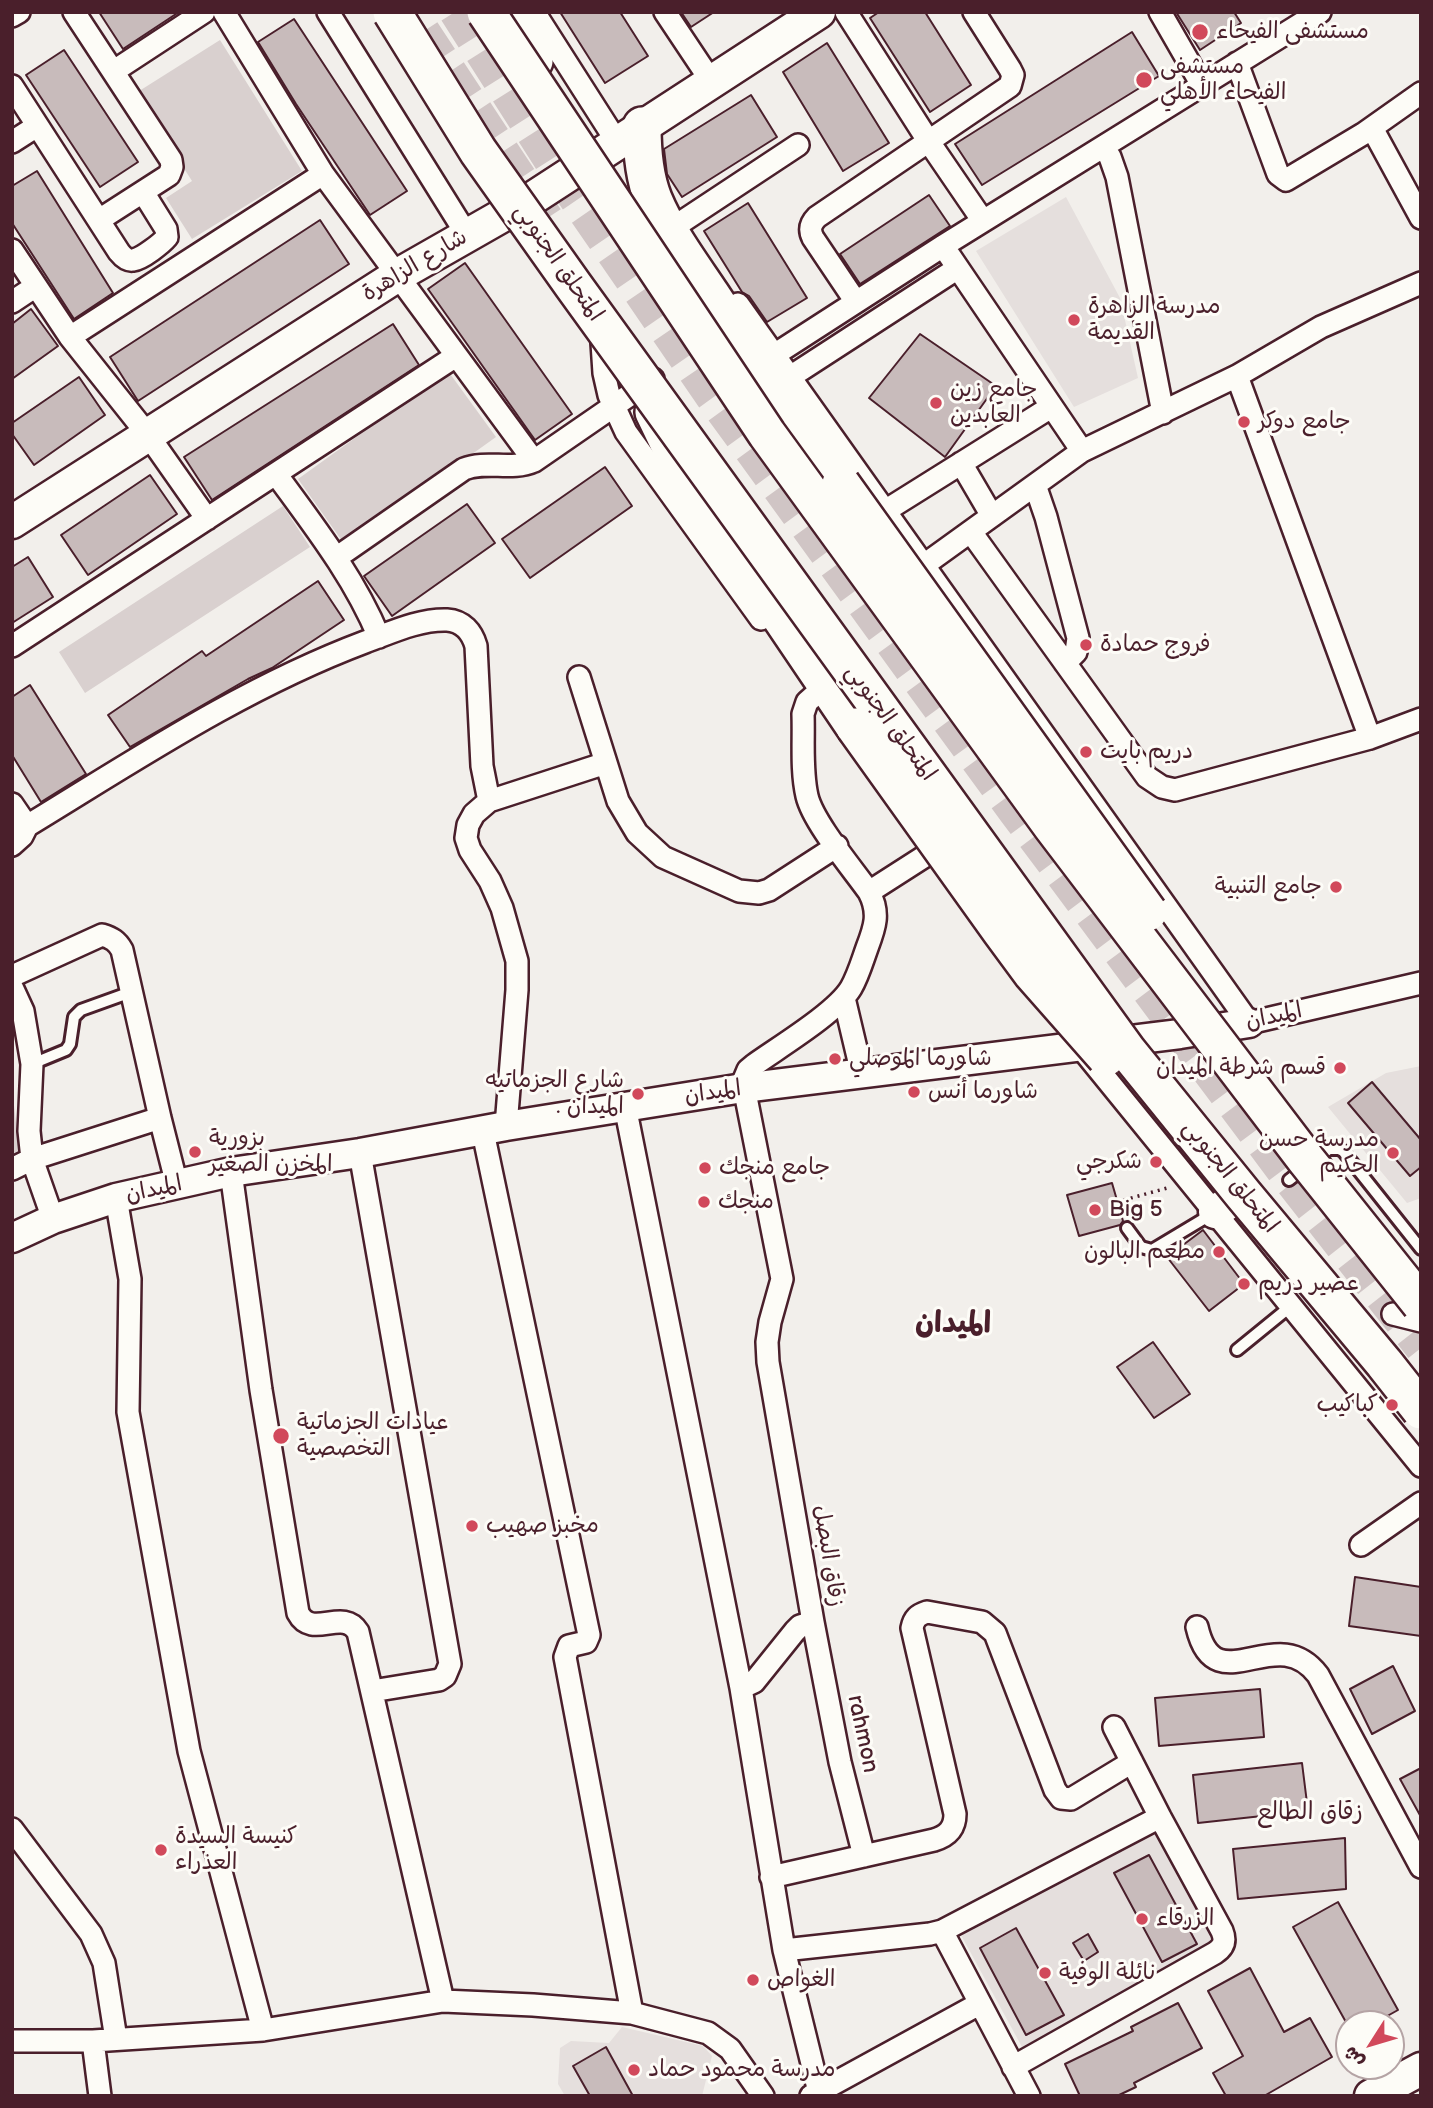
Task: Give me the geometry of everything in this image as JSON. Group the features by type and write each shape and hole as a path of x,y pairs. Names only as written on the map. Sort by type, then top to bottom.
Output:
{"highway":[{"name":"المتحلق الجنوبي","path":"392,12 478,150 573,285 1128,1052 1232,1201 1384,1363 1421,1410"},
{"path":"486,12 766,434 1052,826 1298,1170 1407,1309"},
{"path":"509,12 540,73 563,127"},
{"path":"630,134 643,155 648,184 660,212 685,256 841,484 1164,935 1263,1084 1298,1170"},
{"path":"634,345 650,381 660,427 678,462 855,727 1032,972 1131,1086 1205,1163 1232,1201"}],"main road":[{"name":"شارع الزاهرة","path":"12,522 398,275 534,198 819,12"},
{"path":"1371,2096 1421,2069"}],"street":[{"path":"12,16 19,12"},
{"path":"74,12 171,160 172,167 169,174 99,220"},
{"path":"114,71 204,12"},
{"path":"224,12 323,174 534,461"},
{"path":"328,12 467,235"},
{"path":"534,12 630,134"},
{"path":"665,12 711,81"},
{"path":"846,12 983,221"},
{"path":"856,302 813,238 811,224 817,217 1006,90 1012,81 1010,69 974,12"},
{"path":"1160,12 1202,85"},
{"path":"774,355 1237,63 1295,18 1320,12"},
{"path":"1237,63 1278,174 1283,179 1288,179 1372,128 1421,93"},
{"path":"12,86 122,256 130,260 138,258 166,240 168,233 143,192"},
{"path":"12,142 37,126"},
{"path":"1372,128 1421,218"},
{"path":"680,223 798,145"},
{"path":"1103,147 1110,157 1117,177 1163,413"},
{"path":"70,337 323,174"},
{"path":"648,184 663,198 1250,1023"},
{"path":"943,246 1082,451"},
{"path":"12,250 70,337 148,435 207,519"},
{"path":"790,377 958,268"},
{"path":"924,565 1082,451 1237,376 1321,327 1421,283"},
{"path":"12,302 36,286"},
{"path":"601,298 603,362 610,395 639,452 1037,995 1190,1182 1232,1201 1291,1306 1421,1466"},
{"path":"12,646 456,356"},
{"path":"1237,376 1370,738"},
{"path":"336,558 464,469 475,465 520,466 534,461 650,381"},
{"path":"885,510 1051,407"},
{"path":"961,463 992,516"},
{"path":"276,474 357,591 379,637"},
{"path":"1035,485 1078,638 1076,652 1065,663"},
{"path":"971,531 1147,777 1162,787 1175,790 1370,738 1421,719"},
{"path":"19,827 220,709 294,671 379,637 426,622 448,620 466,627 476,646 482,766 489,801"},
{"path":"579,677 618,801 626,818 649,846 663,857 739,891 759,893 769,890 837,846"},
{"path":"743,1088 748,1070 844,998 855,979 876,925 875,903 812,809 807,796 803,714 807,702 816,694"},
{"path":"606,763 489,801 474,814 468,825 466,838 502,908 517,961 517,990 494,1129 589,1635 586,1642 569,1646 565,1657 632,2013"},
{"path":"12,804 22,836 12,845"},
{"path":"869,892 971,826"},
{"path":"12,976 102,935 117,942 122,950 177,1185"},
{"name":"الميدان","path":"12,1238 53,1219 116,1198 231,1172 360,1153 743,1088 1250,1023 1421,984"},
{"path":"12,987 23,1011 32,1064 29,1131 32,1159 53,1219"},
{"path":"844,998 862,1073"},
{"name":"زقاق البصل","path":"741,1688 754,1682 795,1630 813,1622 768,1362 768,1332 782,1279 743,1088"},
{"path":"625,1106 741,1688 784,1950 815,2094 979,2004"},
{"path":"12,1169 32,1159 160,1118"},
{"path":"360,1153 450,1664 445,1676 439,1681 372,1691"},
{"path":"231,1172 261,1390 298,1613 301,1619 309,1624 343,1621 354,1625 358,1632 443,2001"},
{"path":"116,1198 130,1279 130,1425 190,1751 263,2030"},
{"path":"1407,1309 1421,1321"},
{"path":"1362,1545 1421,1503"},
{"path":"771,1877 943,1837 951,1831 955,1814 913,1635 914,1620 920,1614 927,1612 982,1622 996,1633 1055,1790 1061,1798 1071,1799 1132,1762"},
{"name":"rahmon","path":"813,1622 840,1762 864,1856"},
{"path":"1198,1627 1201,1644 1206,1652 1221,1661 1289,1654 1310,1665 1318,1675 1421,1867"},
{"path":"1013,2067 1221,1950 1224,1937 1222,1931 1114,1727"},
{"path":"784,1950 942,1931 1160,1817"},
{"path":"12,1829 91,1934 104,1962 116,2039"},
{"path":"942,1931 1029,2096"},
{"path":"12,2041 93,2041 263,2030 443,2001 533,2005 632,2013 708,2033 730,2049 762,2096"},
{"path":"93,2041 100,2096"}],"lane":[{"path":"32,1064 66,1050 70,1044 72,1022 81,1010 131,992"},
{"path":"1298,1170 1329,1149 1343,1151 1421,1249"},
{"path":"1127,1228 1141,1247 1152,1250 1232,1201"},
{"path":"1237,1350 1291,1306"}],"path":[{"path":"1124,1200 1190,1182"}],"shaded area":[{"path":"220,40 302,171 192,239 166,198 192,181 136,93"},
{"path":"1066,197 1120,298 1138,378 1074,407 976,251"},
{"path":"448,371 496,437 345,545 298,479"},
{"path":"283,506 310,547 85,693 59,652"},
{"name":"مدرسة حسن الحكيم","path":"1421,1066 1421,1198 1407,1203 1328,1107 1386,1073"},
{"path":"12,1088 20,1157 12,1161"},
{"path":"1157,1828 1218,1943 1022,2047 961,1935"},
{"name":"مدرسة محمود حماد","path":"622,2027 703,2046 712,2056 702,2096 565,2096 558,2084 560,2048 571,2041 609,2043"}],"building":[{"path":"99,12 179,12 123,49"},
{"path":"560,12 620,12 648,56 605,83"},
{"path":"681,12 714,12 691,27"},
{"path":"879,12 925,12 971,85 930,112 870,18"},
{"path":"1176,12 1234,12 1241,23 1200,50"},
{"path":"294,19 407,191 370,215 258,42"},
{"path":"1132,32 1159,76 982,185 955,144"},
{"path":"827,43 889,143 843,171 783,72"},
{"path":"64,50 138,162 100,187 26,75"},
{"path":"751,95 777,137 682,197 667,174 664,149"},
{"path":"37,171 113,293 74,319 12,223 12,186"},
{"path":"929,195 950,226 860,284 840,254"},
{"path":"748,203 807,298 767,322 749,296 742,292 704,231"},
{"path":"320,220 349,264 138,401 110,357"},
{"path":"465,263 572,414 535,440 428,289"},
{"path":"31,309 58,346 12,379 12,324"},
{"path":"393,324 419,365 212,500 184,457"},
{"name":"جامع زين العابدين","path":"920,334 996,386 945,457 869,398"},
{"path":"79,377 105,415 34,465 12,434 12,423"},
{"path":"605,467 632,506 530,578 502,539"},
{"path":"150,475 177,514 88,575 61,535"},
{"path":"467,504 495,543 392,616 364,576"},
{"path":"28,557 53,597 12,623 12,567"},
{"path":"318,581 344,620 272,668 130,747 108,715 202,651 206,656"},
{"path":"30,685 86,774 41,802 12,755 12,697"},
{"path":"1372,1082 1421,1140 1421,1167 1410,1176 1348,1103"},
{"name":"Big 5","path":"1112,1183 1123,1221 1120,1225 1079,1236 1067,1195"},
{"path":"1203,1230 1244,1284 1209,1311 1167,1257"},
{"path":"1153,1342 1190,1394 1154,1418 1117,1367"},
{"path":"1355,1577 1421,1587 1421,1636 1349,1626"},
{"path":"1393,1666 1415,1711 1372,1734 1350,1689"},
{"path":"1260,1689 1264,1737 1159,1746 1155,1698"},
{"path":"1302,1763 1308,1811 1198,1823 1193,1775"},
{"path":"1421,1768 1421,1817 1400,1779"},
{"path":"1345,1838 1346,1889 1238,1899 1233,1849"},
{"path":"1149,1855 1197,1944 1162,1962 1114,1873"},
{"path":"1338,1902 1398,2010 1339,2010 1293,1927"},
{"path":"1016,1928 1064,2015 1026,2035 980,1948"},
{"path":"1088,1934 1098,1952 1084,1961 1073,1943"},
{"path":"1250,1968 1284,2032 1310,2018 1332,2057 1264,2096 1226,2096 1213,2073 1243,2056 1208,1991"},
{"path":"1178,2003 1202,2048 1134,2083 1136,2087 1117,2096 1080,2096 1065,2064 1133,2031 1131,2027"},
{"path":"606,2047 633,2096 590,2096 573,2066"}],"tunnel":[{"path":"455,12 562,180 712,398 1015,813 1289,1180 1421,1348"},
{"path":"424,31 548,219"}],"place":[{"name":"مستشفى الفيحاء","path":"1200,32"},
{"name":"مستشفى الفيحاء الأهلي","path":"1144,80"},
{"name":"مدرسة الزاهرة القديمة","path":"1074,320"},
{"name":"جامع زين العابدين","path":"936,403"},
{"name":"جامع دوكر","path":"1244,422"},
{"name":"فروج حمادة","path":"1086,645"},
{"name":"دريم بايت","path":"1086,752"},
{"name":"جامع التنبية","path":"1336,887"},
{"name":"شاورما الموصلي","path":"835,1059"},
{"name":"قسم شرطة الميدان","path":"1340,1068"},
{"name":"شاورما أنس","path":"914,1092"},
{"name":"شارع الجزماتيه . الميدان","path":"638,1094"},
{"name":"بزورية المخزن الصغير","path":"195,1152"},
{"name":"مدرسة حسن الحكيم","path":"1393,1153"},
{"name":"شكرجي","path":"1156,1162"},
{"name":"جامع منجك","path":"705,1168"},
{"name":"منجك","path":"704,1202"},
{"name":"Big 5","path":"1095,1210"},
{"name":"مطعم البالون","path":"1219,1252"},
{"name":"عصير دريم","path":"1244,1284"},
{"name":"كباكيب","path":"1392,1405"},
{"name":"عيادات الجزماتية التخصصية","path":"281,1436"},
{"name":"مخبز صهيب","path":"472,1526"},
{"name":"كنيسة السيدة العذراء","path":"161,1850"},
{"name":"الزرقاء","path":"1142,1919"},
{"name":"نائلة الوفية","path":"1045,1973"},
{"name":"الغواص","path":"753,1980"},
{"name":"مدرسة محمود حماد","path":"634,2070"}],"district":[{"name":"الميدان","path":"953,1324"},
{"name":"زقاق الطالع","path":"1310,1813"}]}
